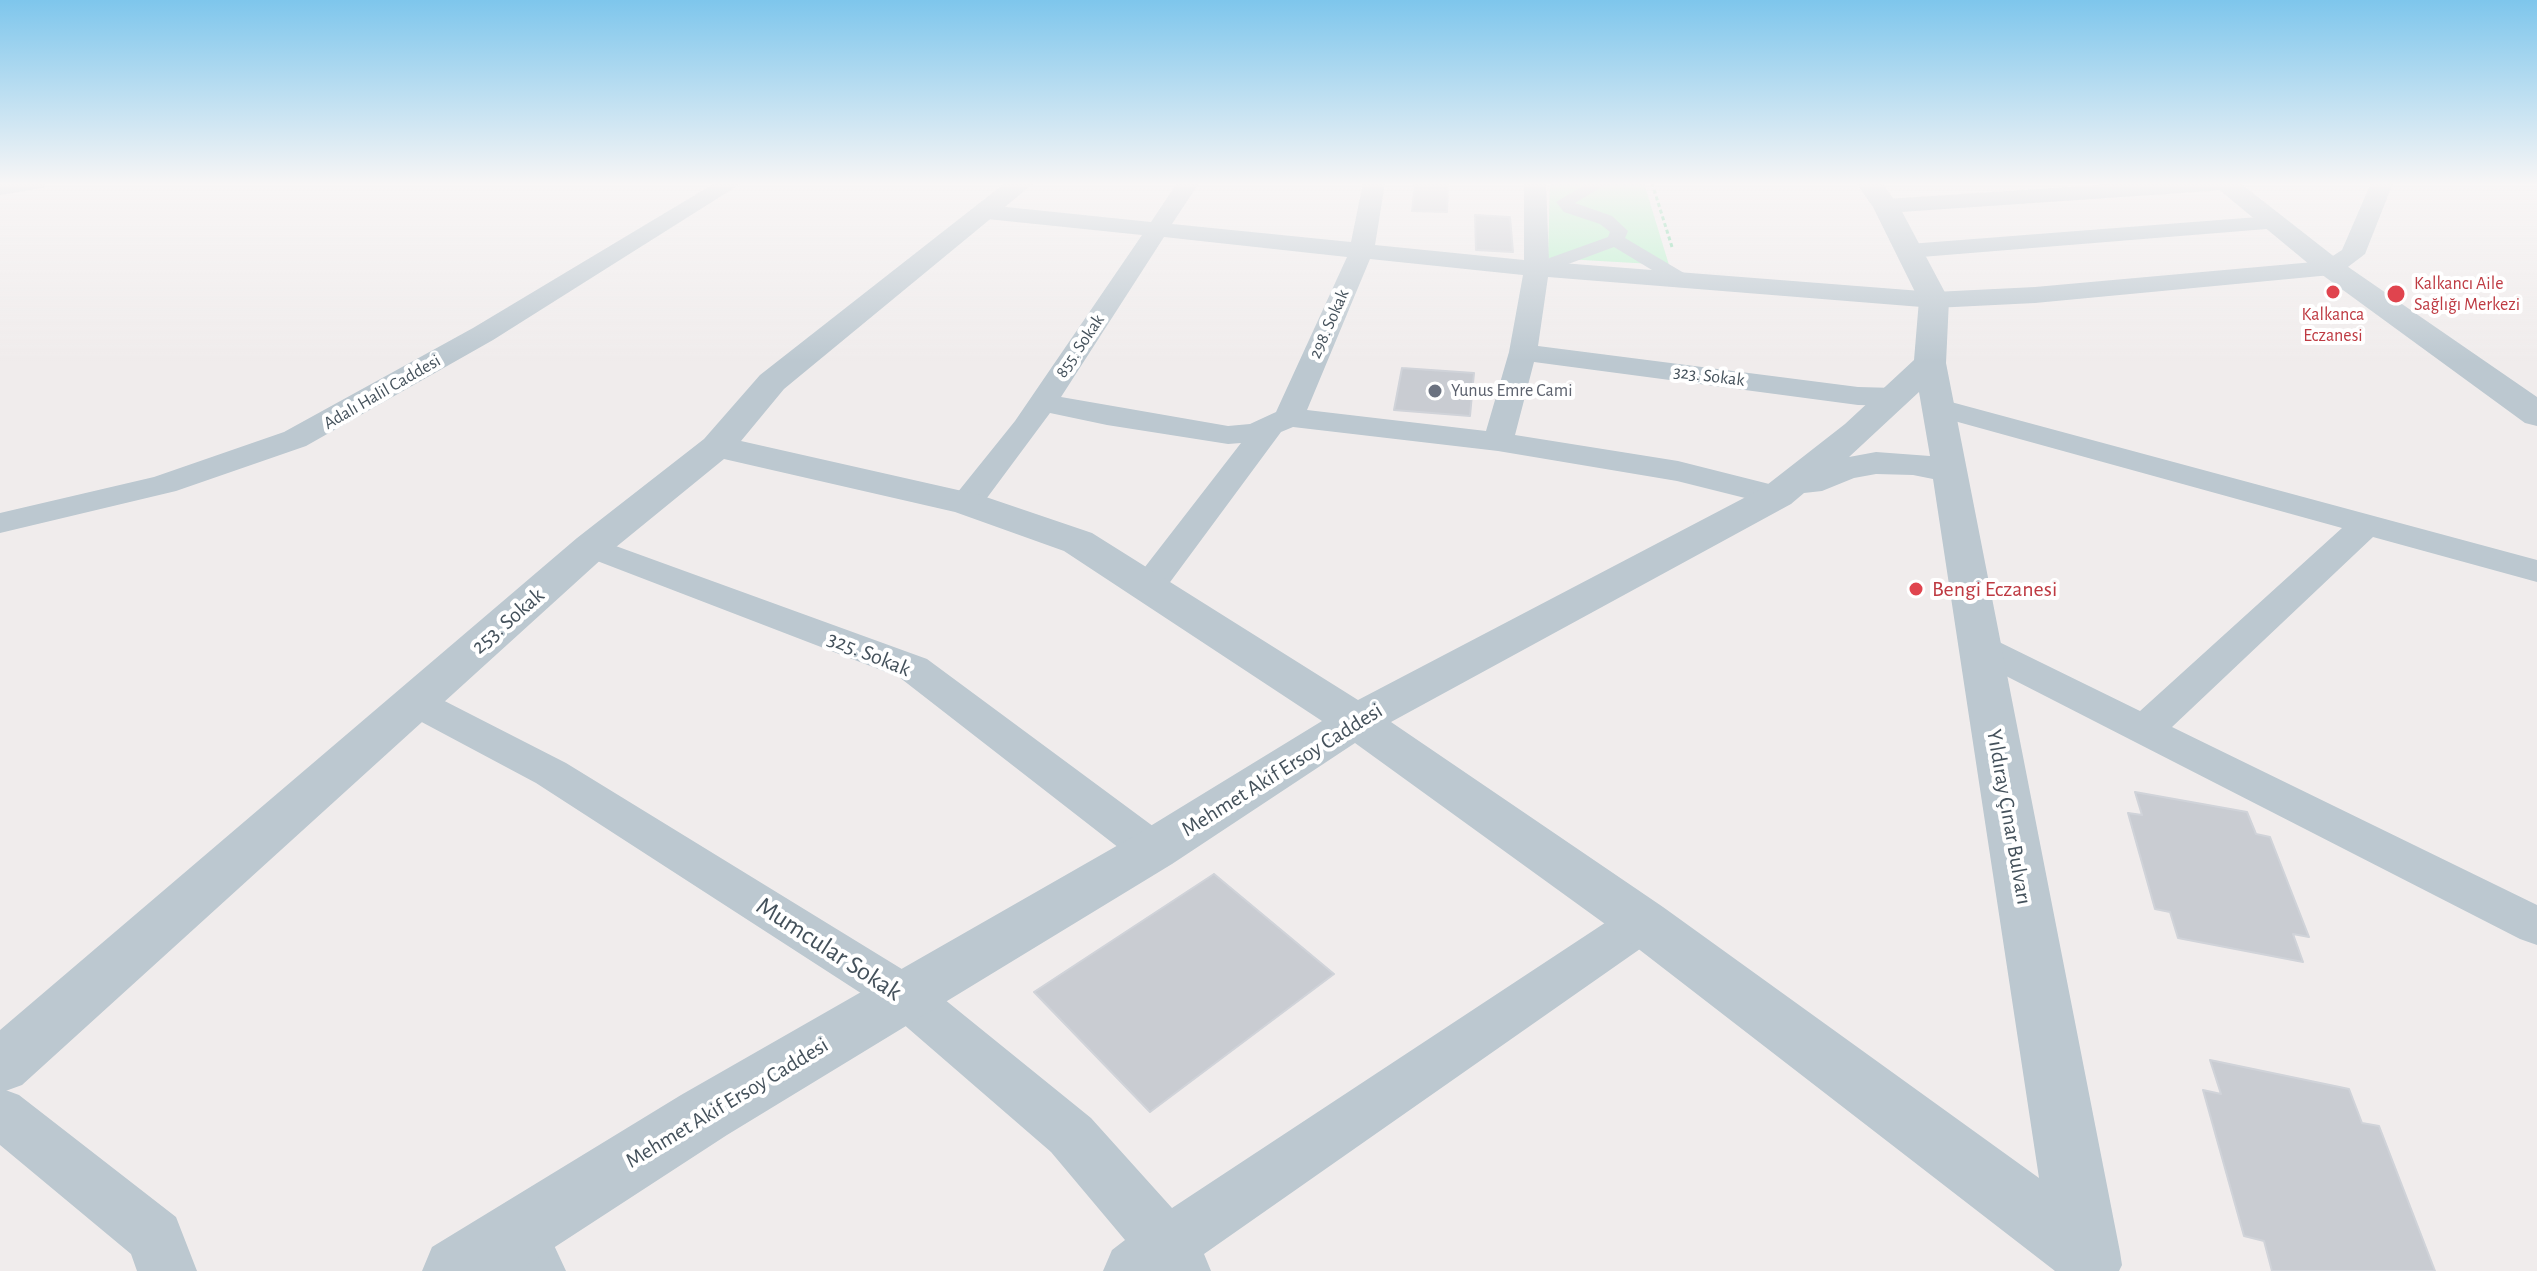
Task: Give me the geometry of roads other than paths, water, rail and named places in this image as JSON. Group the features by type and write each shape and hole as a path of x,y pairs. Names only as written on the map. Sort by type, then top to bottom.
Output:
{"street":[{"name":"Adalı Halil Caddesi","path":"0,523 164,484 295,439 483,334 634,242"},
{"name":"253. Sokak","path":"0,1067 591,547 717,447 772,382 949,242"},
{"name":"855. Sokak","path":"966,503 1042,402 1150,242"},
{"path":"1288,242 1537,269 1934,300 2035,295 2331,268 2353,254 2359,242"},
{"name":"298. Sokak","path":"1149,585 1279,422 1363,242"},
{"path":"1498,442 1523,352 1537,269 1536,242"},
{"path":"1537,269 1610,242"},
{"path":"1620,242 1682,280"},
{"path":"1858,432 1889,424 1927,429 1932,416 1934,300 1904,242"},
{"path":"1909,251 2021,242"},
{"path":"2297,242 2534,405"},
{"name":"323. Sokak","path":"1523,352 1858,396 2537,571"},
{"path":"1042,402 1107,416 1228,435 1279,422 1498,442 1678,471 1777,496 1844,469 1876,463 1913,464 1932,416"},
{"name":"Mehmet Akif Ersoy Caddesi","path":"457,1271 527,1252 704,1115 1153,850 1356,721 1777,496 1858,432 1932,416"},
{"name":"Yıldıray Çınar Bulvarı","path":"1932,416 1979,647 2086,1262"},
{"path":"717,447 966,503 1078,542 1356,721 1643,922 2086,1262"},
{"path":"2144,730 2366,525"},
{"name":"325. Sokak","path":"591,547 913,668 1153,850"},
{"path":"1979,647 2537,926"},
{"name":"Mumcular Sokak","path":"415,702 551,773 905,996 1071,1135 1160,1262"},
{"path":"1160,1262 1643,922"},
{"path":"0,1112 155,1237 167,1271"}],"place":[{"name":"Kalkanca Eczanesi","path":"2333,292"},
{"name":"Kalkancı Aile Sağlığı Merkezi","path":"2396,294"},
{"name":"Yunus Emre Cami","path":"1435,391"},
{"name":"Bengi Eczanesi","path":"1916,589"}]}
